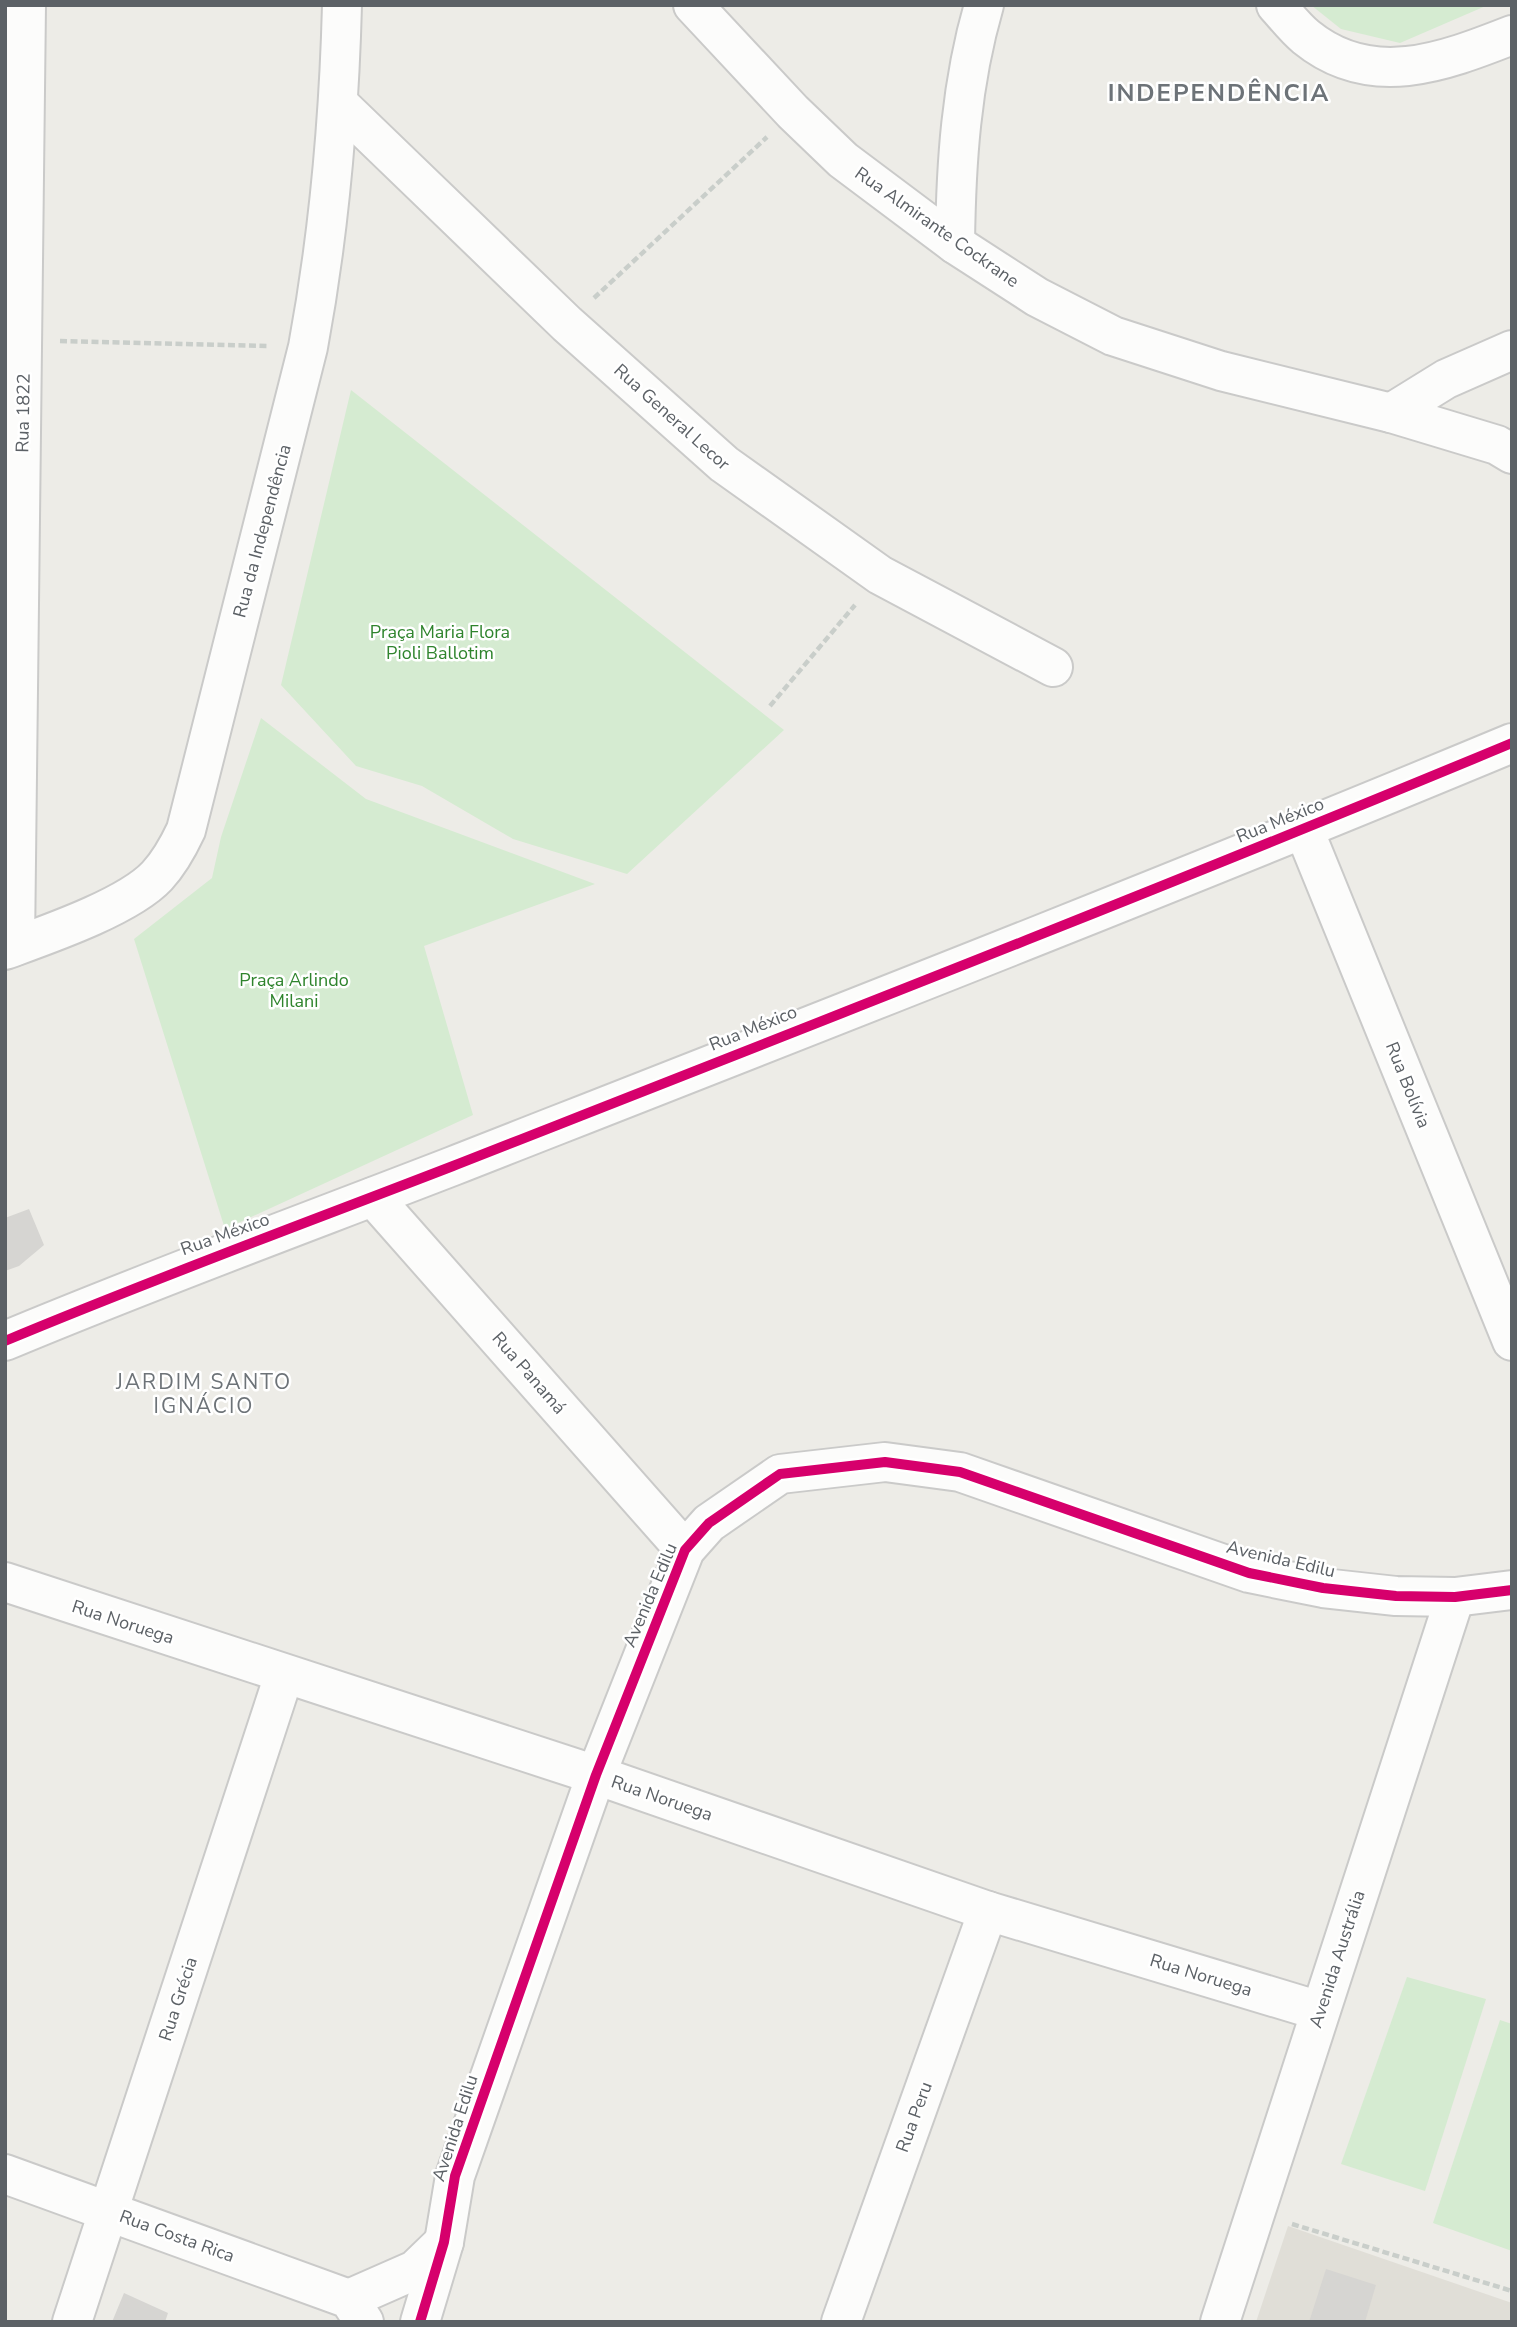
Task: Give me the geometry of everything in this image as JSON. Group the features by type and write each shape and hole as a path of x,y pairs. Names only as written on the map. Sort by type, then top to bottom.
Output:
{"street":[{"name":"Rua 1822","path":"10,948 24,341 26,5"},
{"name":"Rua da Independência","path":"10,948 132,895 155,878 173,857 186,830 308,347 321,274 339,104 342,5"},
{"name":"Rua Almirante Cockrane","path":"694,5 793,112 843,160 956,244 1037,296 1113,336 1222,371 1391,414 1497,445 1512,454"},
{"path":"956,244 956,161 969,56 984,5"},
{"path":"1276,5 1307,38 1349,60 1395,70 1451,59 1512,35"},
{"name":"Rua General Lecor","path":"339,104 567,324 724,464 880,575 1053,667"},
{"path":"1391,414 1447,379 1512,350"},
{"name":"Rua México","path":"5,1340 167,1273 373,1197 1304,830 1512,743"},
{"name":"Rua Bolívia","path":"1304,830 1512,1342"},
{"name":"Rua Panamá","path":"373,1197 685,1550"},
{"name":"Avenida Edilu","path":"420,2322 444,2242 455,2176 596,1775 685,1550 709,1523 780,1474 885,1462 960,1472 1249,1573 1323,1588 1396,1596 1455,1597 1512,1590"},
{"name":"Rua Noruega","path":"5,1583 596,1775 988,1912 1320,2011"},
{"name":"Avenida Austrália","path":"1220,2322 1455,1597"},
{"name":"Rua Grécia","path":"72,2322 284,1675"},
{"name":"Rua Peru","path":"841,2322 988,1912"},
{"name":"Rua Costa Rica","path":"5,2174 109,2211 356,2310 388,2284 415,2270 444,2242"}],"path":[{"path":"567,324 793,112"},
{"path":"24,341 308,347"},
{"path":"770,706 880,575"},
{"path":"1254,2213 1512,2291"}],"shaded area":[{"path":"1288,2226 1512,2303 1512,2322 1256,2322"}],"green space":[{"path":"1311,5 1488,5 1400,43 1341,29"},
{"name":"Praça Maria Flora Pioli Ballotim","path":"351,390 784,730 627,874 513,839 422,786 356,766 281,685"},
{"name":"Praça Arlindo Milani","path":"261,718 366,799 595,884 424,946 473,1115 225,1229 134,939 212,878 221,837"},
{"path":"1407,1977 1486,1999 1425,2191 1341,2164"},
{"path":"1500,2020 1512,2024 1512,2251 1433,2223"}],"building":[{"path":"29,1209 44,1245 19,1266 5,1271 5,1218"},
{"path":"1326,2269 1376,2285 1365,2322 1309,2322"},
{"path":"124,2293 168,2313 165,2322 112,2322"}],"cycle path":[{"path":"5,1341 984,957 1512,743"},
{"path":"420,2322 444,2242 455,2176 596,1775 685,1550 709,1523 780,1474 885,1462 960,1472 1249,1573 1323,1588 1396,1596 1455,1597 1512,1590"}],"district":[{"name":"INDEPENDÊNCIA","path":"1219,93"},
{"name":"JARDIM SANTO IGNÁCIO","path":"204,1394"}]}
